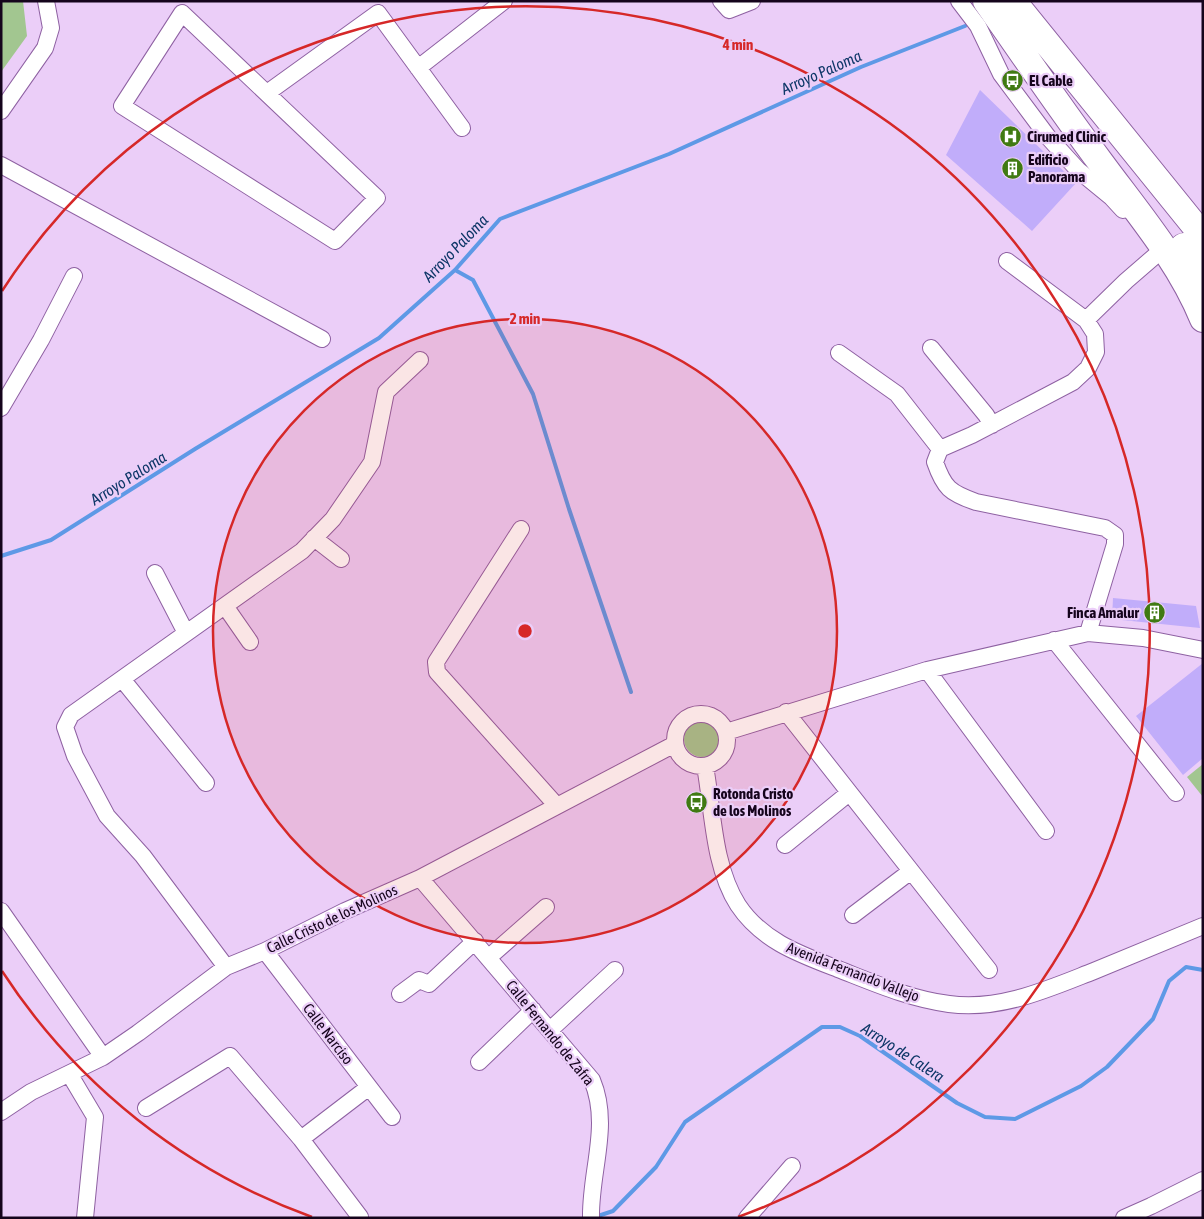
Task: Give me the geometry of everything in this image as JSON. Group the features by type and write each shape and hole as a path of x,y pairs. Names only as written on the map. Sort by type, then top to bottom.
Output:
{"highway":[{"path":"987,1 1185,243"},
{"path":"1013,1 1185,243 1203,319"}],"street":[{"path":"1,111 45,48 51,28 46,1"},
{"path":"418,68 504,1"},
{"path":"721,1 728,10 752,1"},
{"path":"959,1 978,26 1001,74 1048,137 1078,170 1111,197 1185,243 1126,281 1086,320"},
{"path":"267,93 373,7 462,128"},
{"path":"182,13 267,93 378,198 335,241 122,106 182,13"},
{"path":"1,165 322,339"},
{"path":"1007,261 1086,320 1095,334 1096,352 1088,368 1072,382 992,425 940,449 935,462 943,482 959,496 976,502 1106,528 1115,535 1115,544 1088,633"},
{"path":"1,408 41,340 74,276"},
{"path":"931,348 986,415 992,425"},
{"path":"839,353 897,394 940,449"},
{"path":"226,967 143,856 107,816 75,756 65,727 71,715 302,550 333,519 372,462 386,392 420,360"},
{"path":"521,529 436,662 437,672 557,806"},
{"path":"314,538 341,559"},
{"path":"155,573 186,633"},
{"path":"224,606 250,642"},
{"path":"726,732 927,670 1088,633 1142,638 1203,650"},
{"path":"1054,640 1176,792"},
{"path":"927,670 1046,831"},
{"path":"122,679 206,783"},
{"path":"786,712 989,970"},
{"path":"707,715 722,724 726,732 725,750 714,763 705,766 689,764 677,752 675,735 683,720 690,716 707,715"},
{"name":"Calle Cristo de los Molinos","path":"1,1112 31,1092 103,1057 226,967 265,951 345,911 420,878 675,744"},
{"name":"Avenida Fernando Vallejo","path":"705,766 717,849 729,887 751,922 770,938 793,952 907,995 950,1005 997,1004 1038,993 1203,926"},
{"path":"785,845 849,793"},
{"path":"853,915 911,871"},
{"name":"Calle Fernando de Zafra","path":"420,878 592,1080 598,1095 601,1113 591,1210"},
{"path":"488,958 546,907"},
{"path":"1,911 103,1057"},
{"path":"400,994 419,980 429,984 474,941"},
{"name":"Calle Narciso","path":"265,951 392,1118"},
{"path":"550,1030 615,970"},
{"path":"479,1062 534,1010"},
{"path":"146,1108 230,1056 301,1139 360,1217"},
{"path":"70,1074 95,1117 85,1218"},
{"path":"301,1139 369,1087"},
{"path":"746,1218 792,1166"},
{"path":"1124,1218 1203,1180"}],"green space":[{"path":"1,1 23,1 27,36 1,72"},
{"path":"702,721 709,722 715,726 719,732 719,746 715,752 709,756 702,757 695,756 689,752 685,746 684,739 685,732 689,726 695,722"},
{"path":"1203,764 1203,797 1187,777"}],"building":[{"name":"Edificio Panorama","path":"980,90 1076,183 1032,231 946,155"},
{"name":"Finca Amalur","path":"1113,598 1196,606 1200,628 1112,619"},
{"path":"1203,663 1203,758 1183,775 1136,716"}],"waterway":[{"name":"Arroyo Paloma","path":"1,556 51,540 195,449 379,338 455,270 500,219 669,154 861,67 965,26"},
{"path":"455,270 473,280 533,394 569,509 631,692"},
{"name":"Arroyo de Calera","path":"595,1217 613,1211 656,1167 685,1122 822,1027 840,1027 860,1036 957,1103 985,1117 1015,1119 1081,1086 1107,1067 1153,1019 1169,981 1186,967 1203,970"}],"place":[{"name":"El Cable","path":"1013,81"},
{"name":"Cirumed Clinic","path":"1011,137"},
{"name":"Edificio Panorama","path":"1012,169"},
{"name":"Finca Amalur","path":"1155,613"},
{"name":"Rotonda Cristo de los Molinos","path":"697,803"}]}
